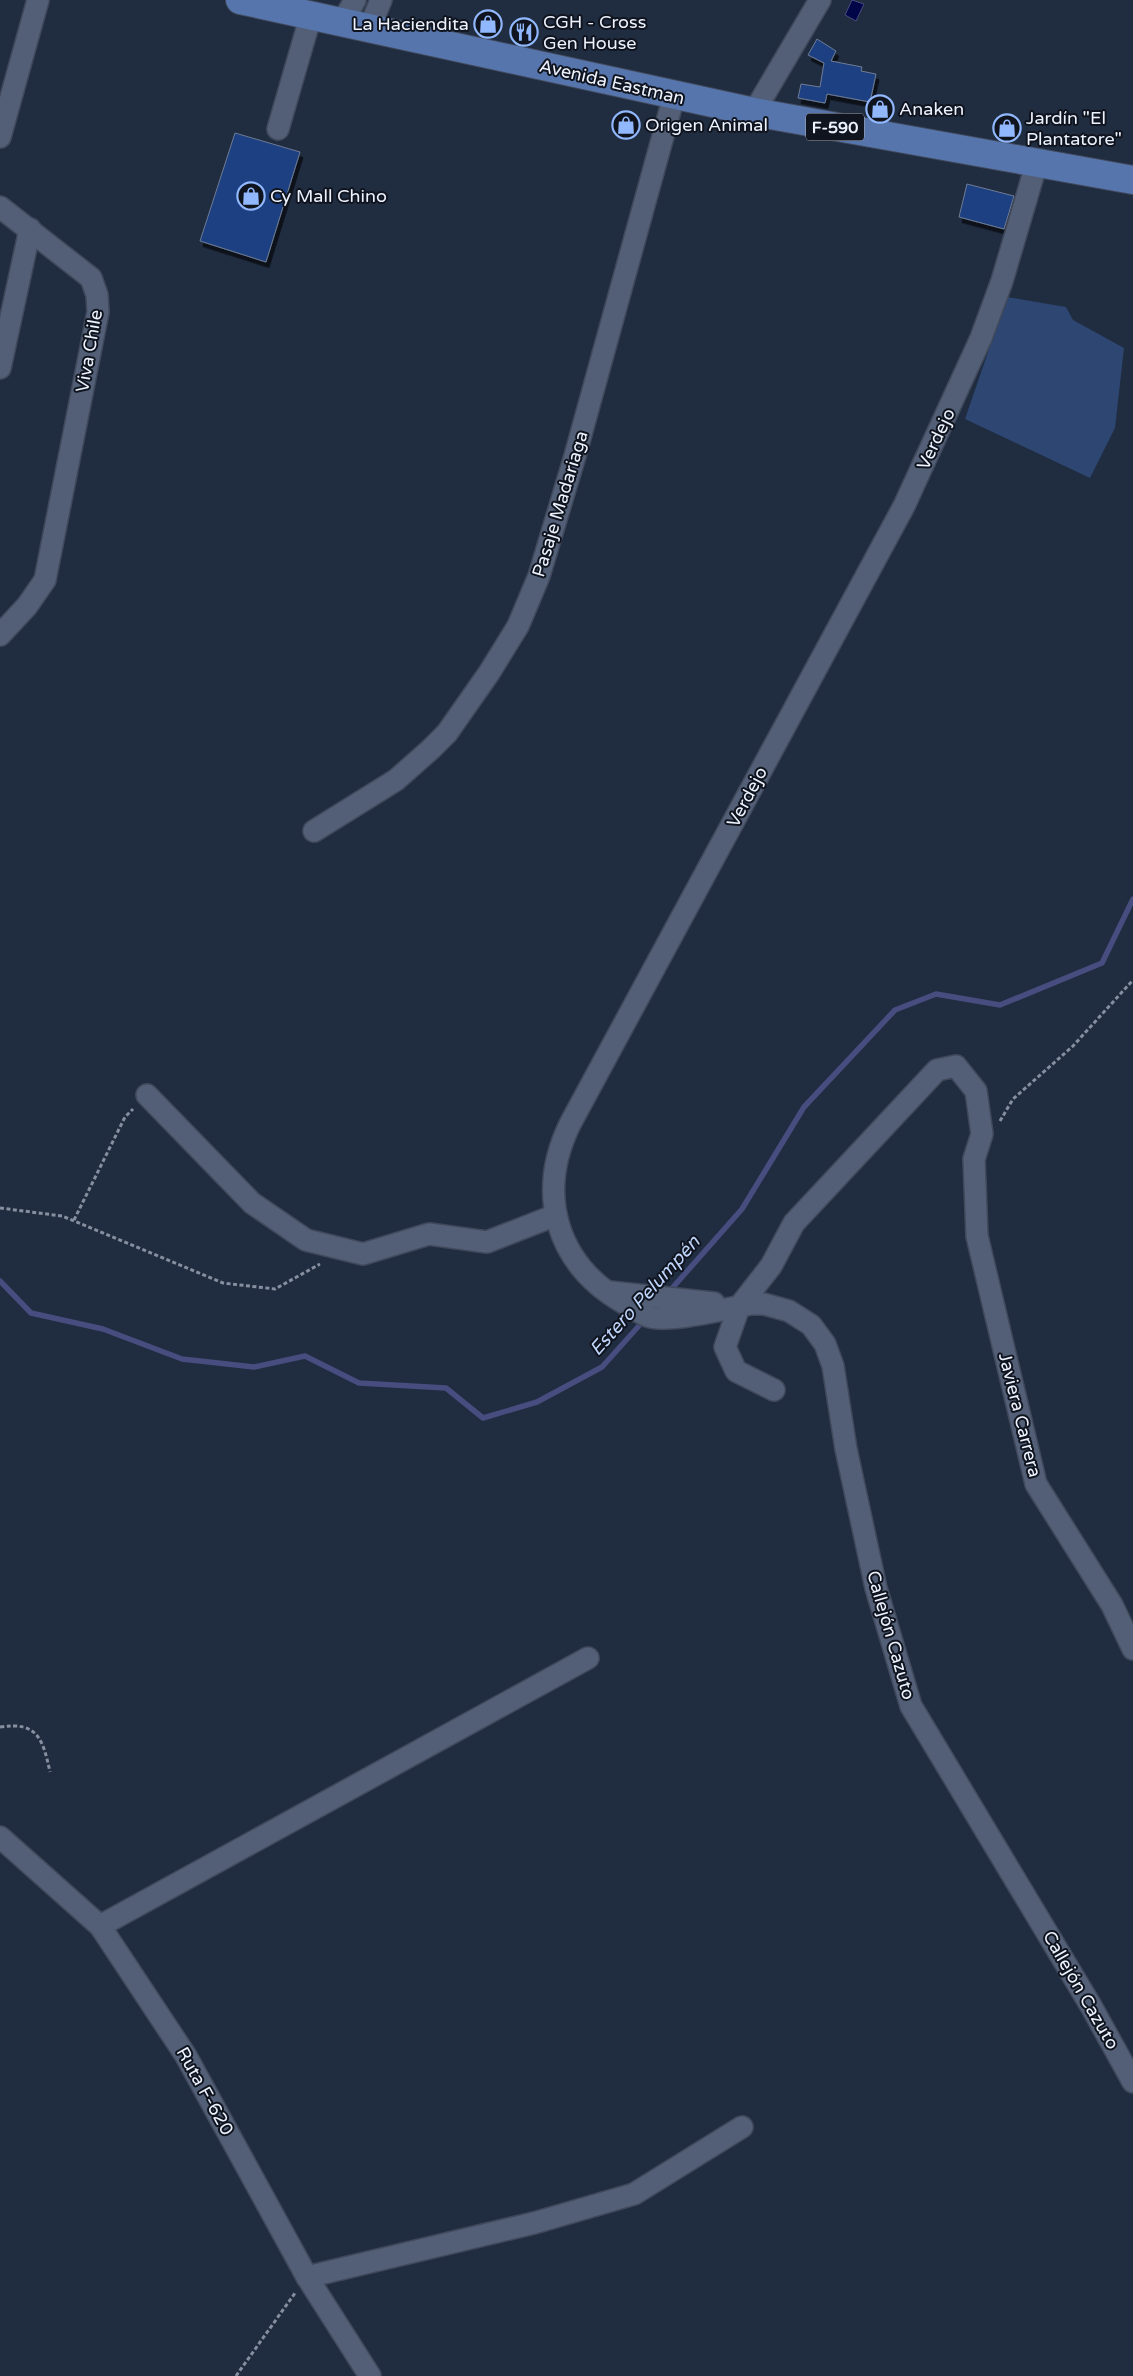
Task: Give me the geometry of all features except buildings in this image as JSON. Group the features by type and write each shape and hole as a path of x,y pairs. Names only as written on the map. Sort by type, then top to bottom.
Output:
{"main road":[{"name":"Avenida Eastman","path":"240,0 311,15 349,11 370,27 674,96 1133,180"}],"street":[{"path":"0,137 38,0"},
{"path":"370,27 381,0"},
{"path":"754,112 820,0"},
{"path":"278,129 311,15"},
{"name":"Pasaje Madariaga","path":"314,831 396,780 431,750 490,673 518,626 539,576 575,456 674,96"},
{"name":"Verdejo","path":"606,1292 580,1267 563,1239 556,1214 553,1191 554,1173 562,1140 904,506 981,338 1005,272 1038,162"},
{"name":"Viva Chile","path":"0,207 91,278 97,295 98,312 45,580 27,606 0,636"},
{"path":"0,368 30,229"},
{"name":"Javiera Carrera","path":"739,1306 771,1266 794,1224 937,1070 956,1066 976,1091 982,1134 974,1159 977,1236 1036,1484 1112,1605 1133,1648"},
{"path":"147,1095 252,1203 306,1240 364,1254 429,1234 487,1242 556,1214"},
{"name":"Callejón Cazuto","path":"606,1292 621,1292 739,1306 764,1304 789,1311 811,1325 825,1344 833,1366 846,1449 876,1588 911,1706 1091,2006 1133,2082"},
{"path":"739,1306 725,1347 736,1371 774,1390"},
{"path":"100,1926 588,1658"},
{"name":"Ruta F-620","path":"0,1837 100,1926 186,2056 307,2277 370,2376"},
{"path":"307,2277 534,2223 634,2194 742,2127"}],"path":[{"path":"1013,1099 1073,1046 1133,980"},
{"path":"74,1220 125,1117 147,1095"},
{"path":"0,1208 62,1216 74,1220 223,1283 275,1289 307,1273 340,1249"},
{"path":"0,1728 11,1726 31,1729 43,1743 50,1772"},
{"path":"236,2376 307,2277"}],"shaded area":[{"path":"852,0 864,4 856,21 845,15"},
{"path":"1007,297 1066,307 1073,320 1124,348 1115,428 1090,478 965,419"}],"waterway":[{"name":"Estero Pelumpén","path":"667,1294 742,1209 804,1107 895,1010 936,994 1000,1005 1102,963 1133,899"},
{"name":"Estero Pelumpén","path":"0,1281 31,1313 103,1329 182,1359 254,1367 305,1356 359,1383 446,1388 483,1418 537,1402 602,1367 645,1319"}],"place":[{"name":"La Haciendita","path":"488,24"},
{"name":"CGH - Cross Gen House","path":"524,32"},
{"name":"Anaken","path":"880,109"},
{"name":"Origen Animal","path":"626,125"},
{"name":"Jardín \"El Plantatore\"","path":"1007,128"},
{"name":"Cy Mall Chino","path":"251,196"}]}
